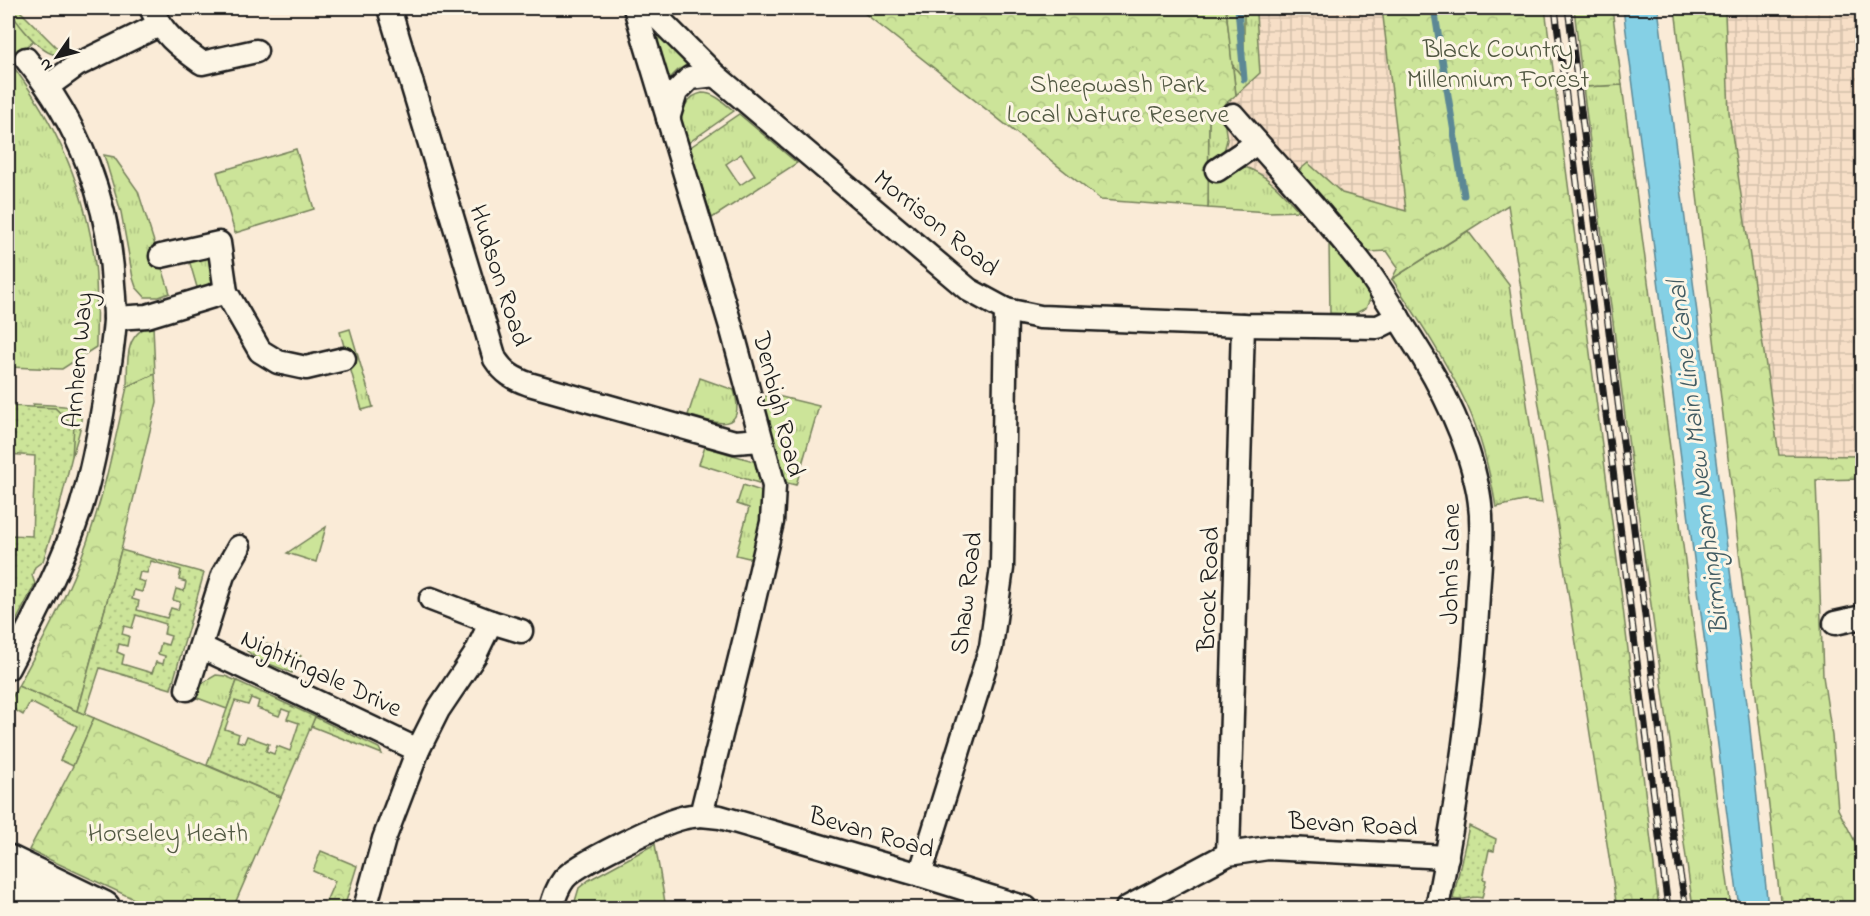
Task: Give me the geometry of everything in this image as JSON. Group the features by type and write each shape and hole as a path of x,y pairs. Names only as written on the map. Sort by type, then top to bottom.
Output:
{"highway":[{"path":"32,892 103,909"}],"street":[{"name":"Hudson Road","path":"389,8 495,359 502,370 513,378 529,384 735,442 761,440"},
{"name":"Denbigh Road","path":"635,8 732,330 774,486 772,522 701,815"},
{"name":"Morrison Road","path":"648,8 715,75 969,290 1006,310 1040,317 1243,325 1378,327 1398,317"},
{"path":"48,86 155,16 181,47 202,63 256,51"},
{"name":"Arnhem Way","path":"8,668 57,569 80,508 97,448 115,318 111,256 103,211 92,172 75,134 48,86 26,59"},
{"path":"668,119 676,92 690,78 715,75"},
{"name":"John's Lane","path":"1233,115 1362,265 1398,317 1449,404 1478,486 1482,521 1475,659 1465,752 1437,909"},
{"path":"1217,170 1257,143"},
{"path":"161,256 219,243 226,292 260,351 278,362 306,368 344,360"},
{"path":"115,318 147,316 226,292"},
{"name":"Shaw Road","path":"920,875 991,647 1002,568 1006,310"},
{"name":"Brock Road","path":"1228,854 1243,325"},
{"path":"187,688 223,575 239,547"},
{"path":"431,599 490,622 521,631"},
{"path":"1834,623 1863,617"},
{"path":"365,909 384,839 418,750 438,711 475,654 490,622"},
{"name":"Nightingale Drive","path":"201,647 418,750"},
{"path":"551,909 565,878 594,858 665,824 701,815"},
{"name":"Bevan Road","path":"701,815 720,817 920,875 1026,909"},
{"name":"Bevan Road","path":"1127,909 1228,854 1268,848 1447,857"}],"shaded area":[{"path":"1226,8 1382,8 1407,211 1342,193 1308,164 1318,195 1299,211 1269,212 1208,208 1209,117 1236,95"},
{"path":"1730,8 1862,8 1862,479 1779,455 1729,113 1725,13"}],"green space":[{"path":"8,8 34,40 9,61 41,107 66,157 91,236 97,295 96,347 62,369 8,367"},
{"path":"9,8 17,8 63,54 53,54 41,47 21,27"},
{"name":"Sheepwash Park Local Nature Reserve","path":"858,8 1226,8 1236,95 1209,117 1208,208 1101,200"},
{"path":"1226,8 1258,8 1256,14 1260,73 1236,95"},
{"path":"1226,8 1244,8 1244,79 1232,64"},
{"name":"Black Country Millennium Forest","path":"1382,8 1545,8 1620,583 1659,908 1617,908 1508,205 1392,279 1398,267 1387,251 1369,252 1297,172 1308,163 1342,193 1406,211"},
{"path":"1574,8 1612,8 1622,85 1583,87"},
{"path":"1675,8 1730,8 1725,13 1729,113 1779,455 1862,456 1862,479 1816,480 1823,676 1832,736 1838,809 1862,855 1862,908 1781,908"},
{"path":"657,33 687,62 687,65 668,80 653,34"},
{"path":"1622,85 1731,908 1693,908 1626,424 1583,87"},
{"path":"702,93 715,97 734,111 688,143 680,119 687,102"},
{"path":"1222,106 1227,140 1223,155 1208,162 1209,117"},
{"path":"739,114 797,163 712,218 689,148","holes":["741,154 755,175 740,185 726,164"]},
{"path":"296,149 314,209 235,233 217,172"},
{"path":"104,155 114,157 138,191 170,293 159,297 145,297 136,287 121,212"},
{"path":"1245,167 1268,180 1299,211 1269,212 1208,208 1208,180"},
{"path":"1468,231 1509,285 1542,503 1524,501 1496,507 1485,455 1467,405 1422,325 1392,279"},
{"path":"1329,242 1365,285 1371,297 1366,308 1354,314 1330,313"},
{"path":"210,251 214,279 211,286 199,294 189,260"},
{"path":"153,325 155,374 127,387 129,350 132,342 143,329"},
{"path":"350,329 373,407 362,410 340,332"},
{"path":"155,374 157,402 121,550 77,711 18,686 56,615 87,542 104,485 127,387"},
{"path":"700,378 734,390 737,404 736,414 732,420 718,423 688,415"},
{"path":"769,394 819,406 796,485 779,481 763,398"},
{"path":"33,404 64,406 79,412 81,426 72,456 73,426 55,408 34,407"},
{"path":"8,406 55,408 74,426 72,456 43,561 35,567 32,575 35,584 8,637 8,535 32,536 35,456 8,454"},
{"path":"705,447 757,462 765,485 699,464"},
{"path":"743,485 764,492 764,518 753,559 736,555 749,508 737,504"},
{"path":"326,527 316,562 287,553"},
{"path":"121,550 204,573 171,689 100,668 85,714 77,711","holes":["151,561 181,570 179,580 186,582 184,591 176,589 173,600 180,602 178,610 171,608 167,618 137,610 139,601 132,599 134,590 142,592 145,582 138,580 140,572 147,573","136,615 166,624 164,634 171,636 168,645 161,643 158,654 165,656 163,664 156,662 152,673 122,664 124,655 117,652 119,644 127,646 129,636 122,634 124,626 132,628"]},
{"path":"267,644 301,656 292,673 259,660 247,651"},
{"path":"216,675 237,681 227,709 192,696 199,685"},
{"path":"237,681 315,717 281,797 207,765","holes":["251,698 259,701 257,708 279,716 282,709 290,712 287,719 299,723 290,751 277,746 274,754 266,751 269,744 247,736 244,743 237,741 239,734 225,729 235,701 248,705"]},
{"path":"18,686 94,718 73,766 60,760 77,726 30,702 23,715 8,706"},
{"path":"315,717 379,748 382,754 311,726"},
{"name":"Horseley Heath","path":"94,718 281,797 233,908 153,908 29,850 73,766"},
{"path":"1469,826 1496,839 1494,851 1489,850 1482,898 1453,899"},
{"path":"655,844 666,908 598,908 585,905 584,908 573,908 579,888 589,880"},
{"path":"321,851 357,866 344,908 323,908 335,881 313,871"}],"water":[{"name":"Birmingham New Main Line Canal","path":"1623,8 1658,8 1749,719 1768,908 1739,908"}],"waterway":[{"path":"1238,8 1244,79"},
{"path":"1434,8 1464,195"}],"railway":[{"path":"1555,8 1668,908"},
{"path":"1568,8 1671,821 1686,908"}]}
